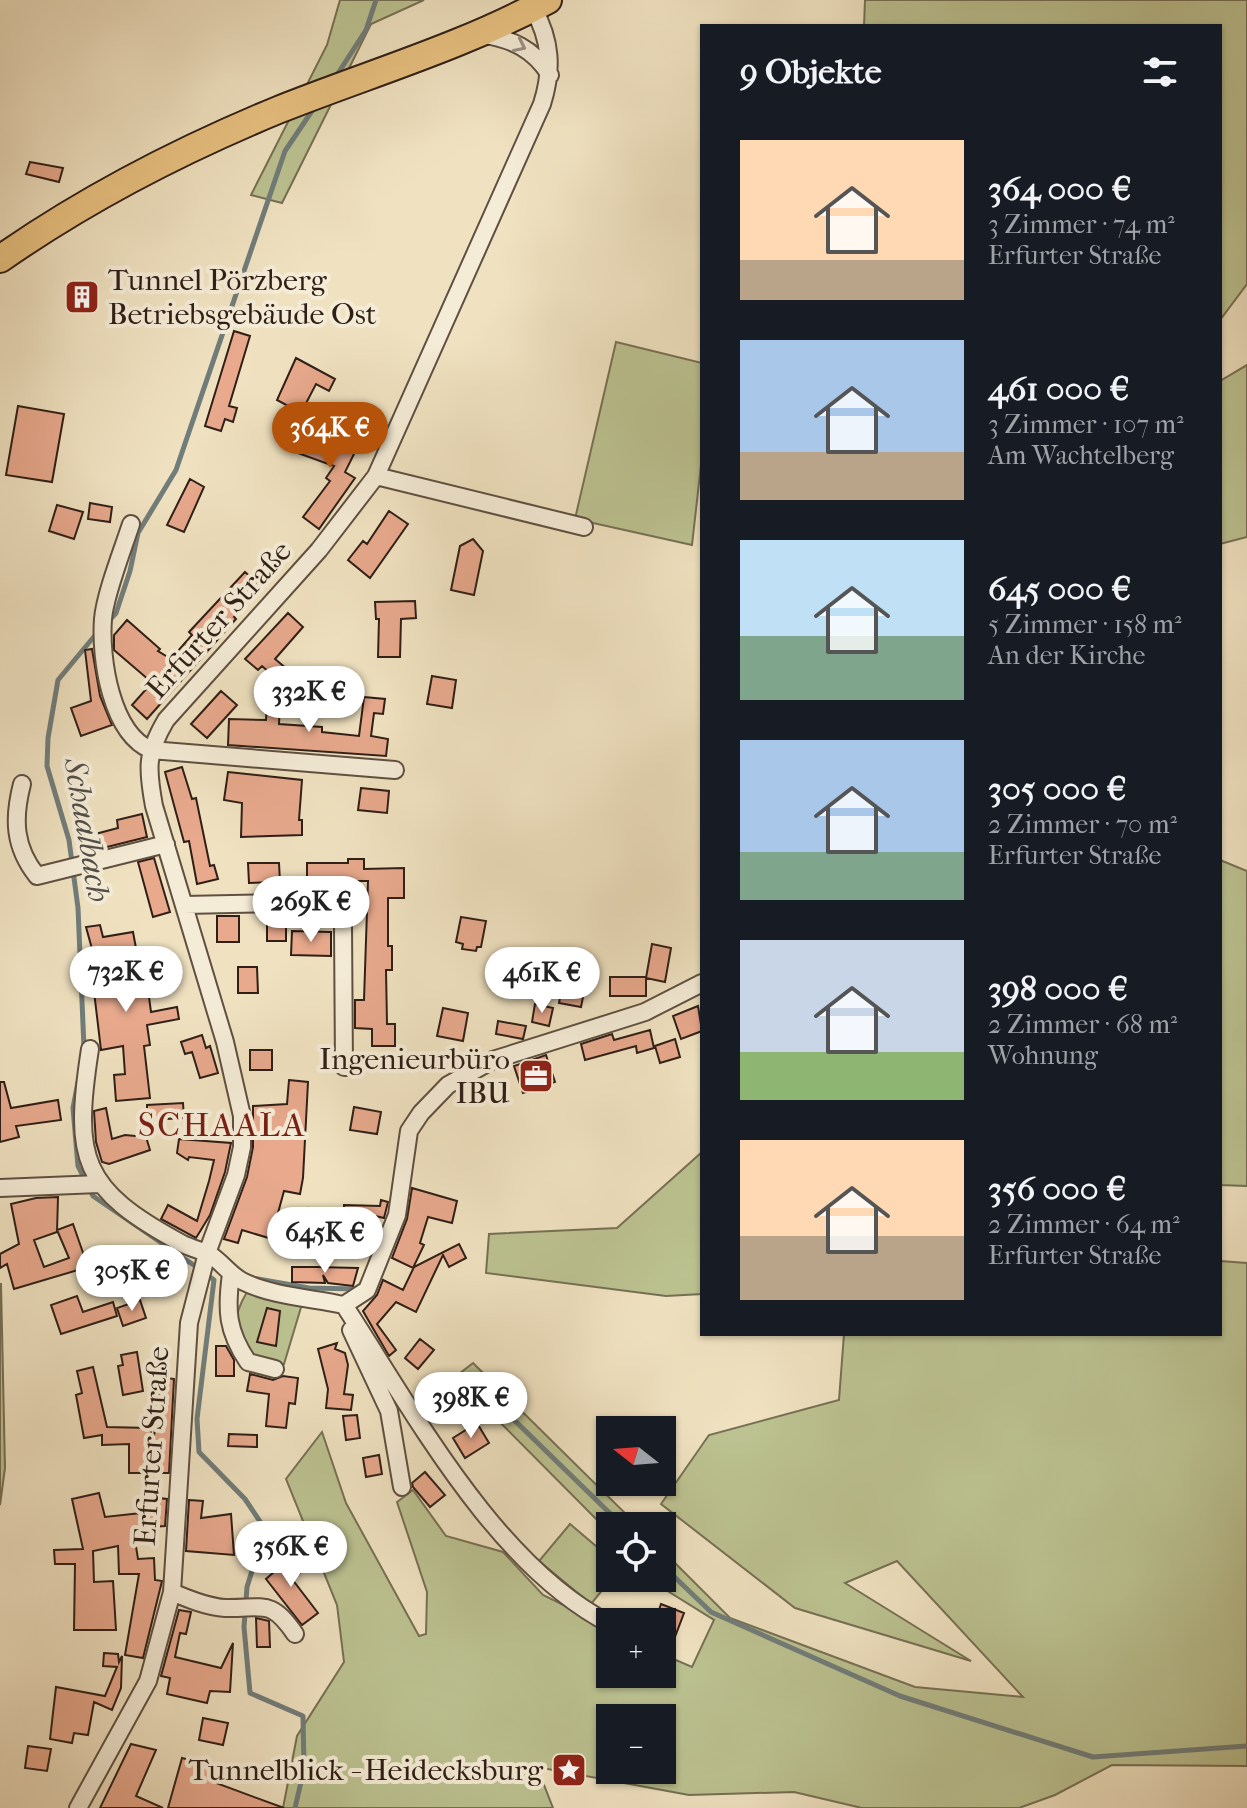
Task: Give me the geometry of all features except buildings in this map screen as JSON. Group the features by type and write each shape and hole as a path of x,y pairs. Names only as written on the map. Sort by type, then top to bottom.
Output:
{"main road":[{"path":"0,259 129,180 277,111 479,34 540,4"}],"street":[{"name":"Erfurter Straße","path":"78,1808 148,1681 172,1592 173,1535 189,1323 203,1266 236,1175 242,1147 238,1088 166,844 147,768 151,750 166,720 319,550 376,476 537,115 550,75 540,4"},
{"path":"479,34 533,52 550,75"},
{"path":"376,476 584,527"},
{"path":"131,524 103,620 108,686 133,741 151,750 395,770"},
{"path":"22,784 15,811 17,837 23,858 37,876 166,844"},
{"path":"184,905 322,902 339,910 343,925 344,1067 351,1067"},
{"path":"344,1305 367,1290 397,1215 409,1131 448,1085 493,1060 645,1012 700,984"},
{"path":"90,1049 81,1124 96,1184 113,1201 184,1245 203,1266 222,1263 231,1274 256,1287 344,1305 496,1529 555,1590 596,1615"},
{"path":"0,1206 5,1188 96,1184"},
{"path":"231,1274 228,1296 230,1331 248,1362 275,1369"},
{"path":"344,1305 354,1337 389,1411 402,1487"},
{"path":"172,1592 195,1602 223,1608 259,1606 281,1614 295,1634"}],"green space":[{"path":"340,0 424,0 371,24 282,203 251,195 327,45"},
{"path":"865,0 1247,0 1247,284 1222,317 1222,24 864,24"},
{"path":"616,342 700,363 700,474 692,545 575,519"},
{"path":"1247,365 1247,537 1222,543 1222,380"},
{"path":"1222,861 1247,871 1247,1186 1222,1185"},
{"path":"700,1154 700,1294 666,1296 486,1273 489,1234 617,1228"},
{"path":"1222,1261 1247,1263 1247,1766 1112,1765 1055,1795 1019,1808 862,1808 794,1792 689,1795 629,1784 676,1784 676,1704 596,1704 596,1778 537,1767 553,1808 283,1808 297,1736 344,1662 337,1605 286,1479 322,1432 346,1503 419,1636 426,1634 427,1592 397,1502 413,1490 446,1536 503,1552 543,1595 596,1621 596,1688 676,1688 676,1660 692,1667 714,1620 669,1592 676,1592 676,1564 730,1618 915,1687 1023,1697 897,1561 845,1583 971,1661 795,1608 676,1516 676,1512 661,1504 667,1496 676,1496 676,1482 709,1435 839,1400 844,1336 1222,1336"},
{"path":"0,1284 5,1468 0,1505"},
{"path":"247,1292 302,1304 284,1364 255,1357 239,1342 236,1319"},
{"path":"473,1363 596,1485 596,1496 608,1496 624,1512 596,1512 596,1519 455,1377"},
{"path":"570,1524 596,1546 596,1592 601,1592 591,1604 539,1561"}],"waterway":[{"name":"Schaalbach","path":"335,78 366,30 376,0"},
{"name":"Schaalbach","path":"107,623 116,613 138,533 176,470 285,151 316,105"},
{"name":"Schaalbach","path":"84,1048 78,908 69,840 47,766 48,738 58,680 97,633"},
{"name":"Schaalbach","path":"78,1082 73,1108 78,1166 93,1196 198,1268"},
{"name":"Schaalbach","path":"206,1274 214,1280 197,1419 199,1452 245,1499 265,1529 247,1587 244,1627 250,1693 303,1716 304,1769 295,1808"},
{"path":"252,1278 309,1288 357,1289"},
{"path":"473,1380 609,1512"},
{"path":"676,1578 711,1612 900,1696 1093,1757 1247,1746"}],"place":[{"name":"Tunnel Pörzberg Betriebsgebäude Ost","path":"82,297"},
{"name":"Ingenieurbüro IBU","path":"536,1076"},
{"name":"Tunnelblick - Heidecksburg","path":"569,1770"}],"district":[{"name":"SCHAALA","path":"222,1125"}]}
